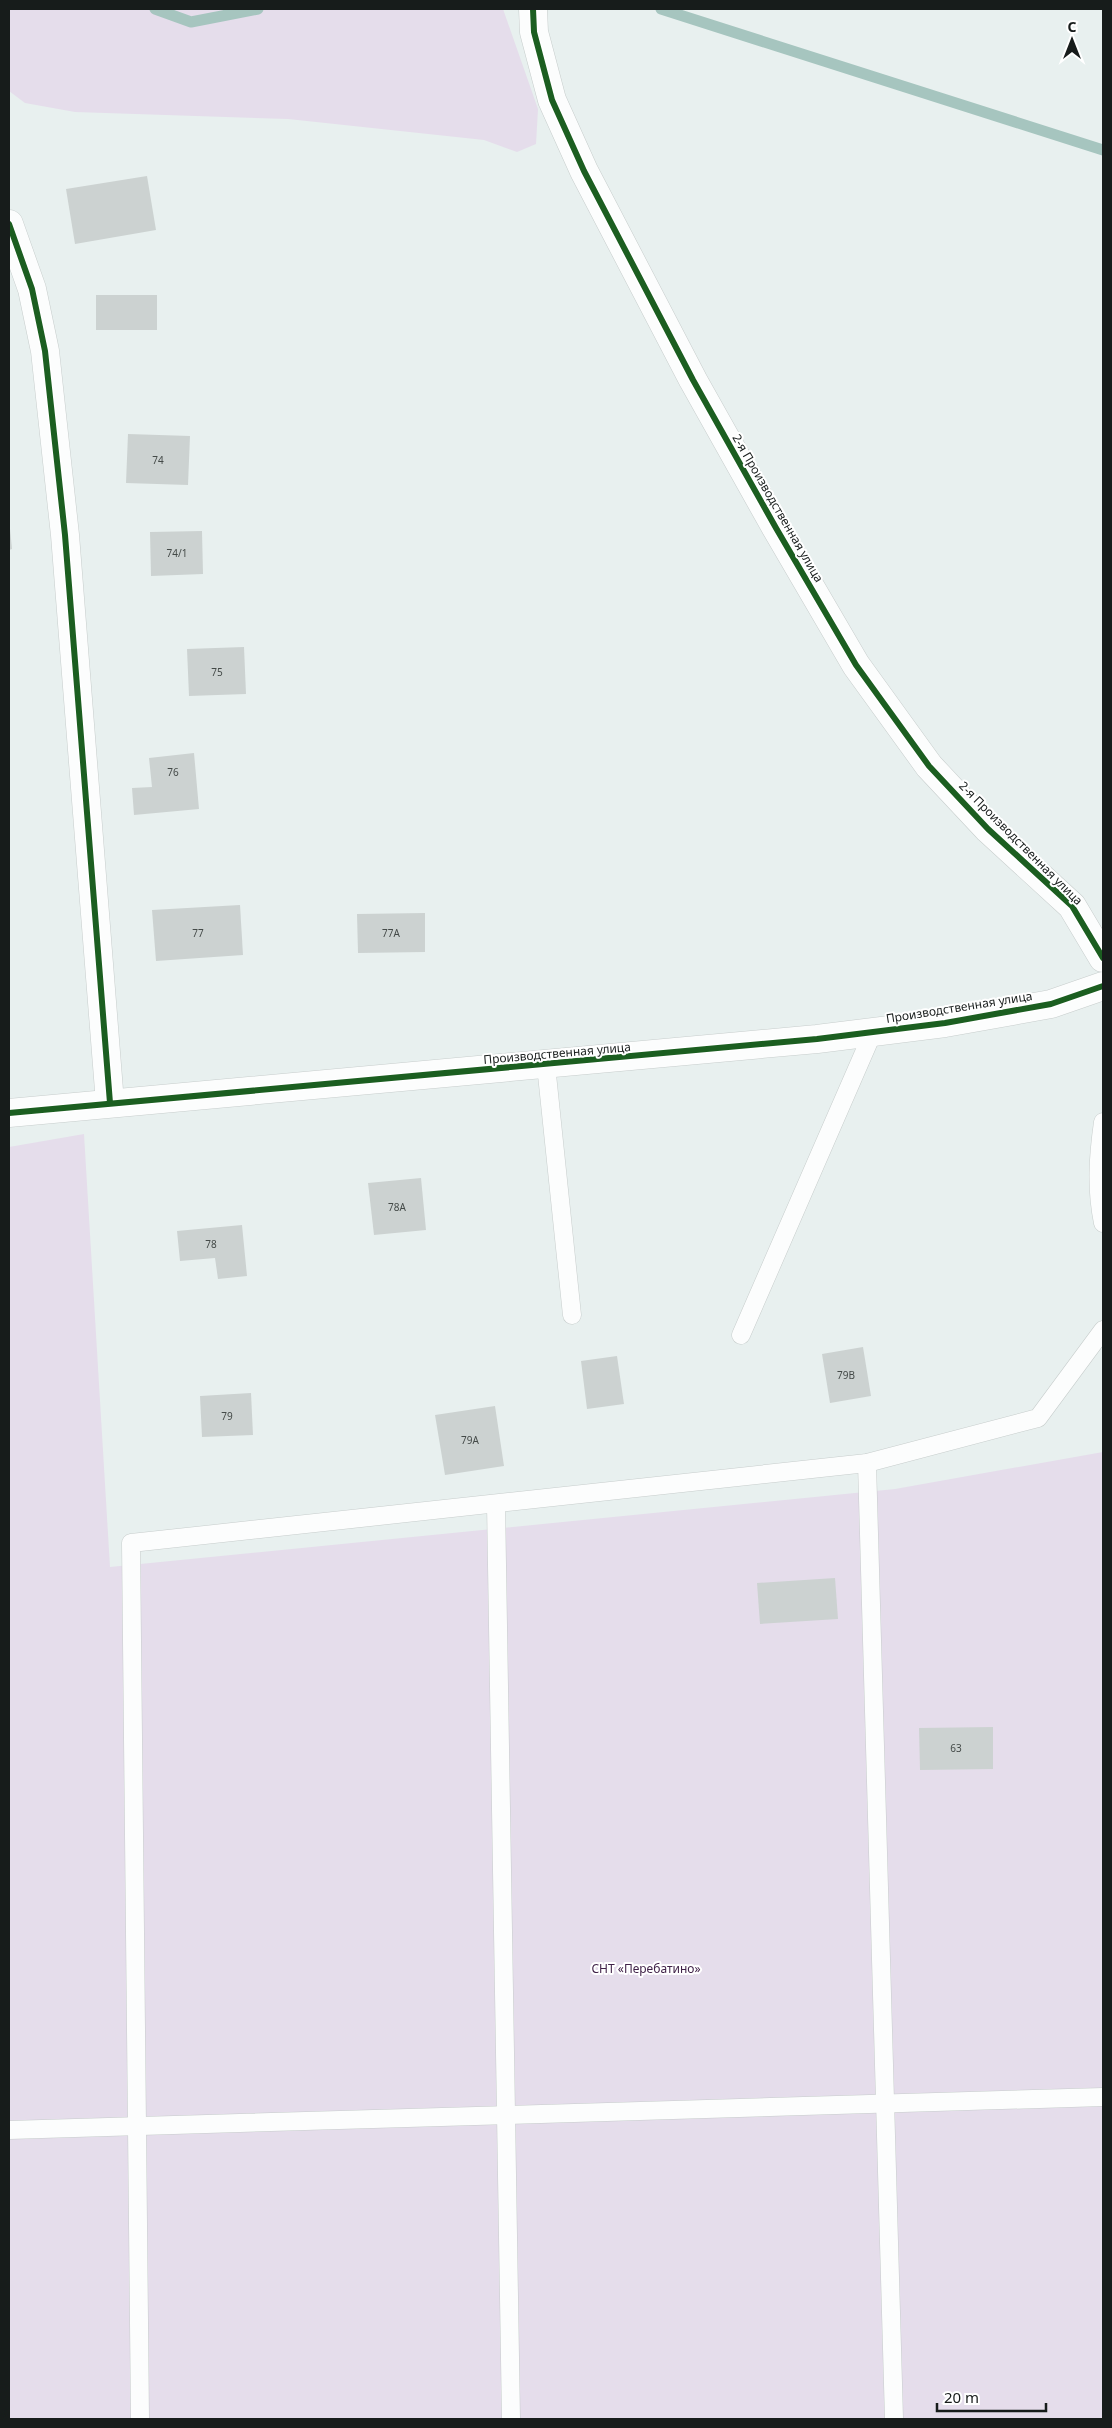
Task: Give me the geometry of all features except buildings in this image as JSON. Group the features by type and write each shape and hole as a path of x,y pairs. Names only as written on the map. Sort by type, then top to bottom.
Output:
{"street":[{"name":"2-я Производственная улица","path":"533,9 534,32 552,100 584,171 698,388 776,528 856,665 929,766 988,829 1072,906 1103,958"},
{"path":"9,224 32,288 46,361 65,545 110,1103"},
{"name":"Производственная улица","path":"9,1113 546,1065 874,1032 945,1023 1051,1004 1103,986"}],"lane":[{"path":"741,1335 874,1032"},
{"path":"546,1065 572,1314"},
{"path":"1103,1122 1099,1151 1098,1198 1103,1223"},
{"path":"140,2419 131,1543 866,1463 1038,1418 1103,1330"},
{"path":"866,1463 894,2419"},
{"path":"496,1504 511,2419"},
{"path":"9,2130 1103,2097"}],"green space":[{"path":"9,9 503,9 538,109 536,144 517,152 484,140 288,119 75,112 25,103 9,91"},
{"name":"СНТ «Перебатино»","path":"84,1134 110,1567 895,1489 1103,1452 1103,2419 9,2419 9,1147"}],"waterway":[{"path":"155,9 191,22 258,9"},
{"path":"661,9 1103,150"}],"cycle path":[{"path":"533,9 534,32 552,100 584,171 693,380 856,665 929,766 988,829 1072,906 1103,958"},
{"path":"9,224 32,289 45,351 65,535 110,1103"},
{"path":"9,1113 817,1039 945,1023 1051,1004 1103,986"}]}
